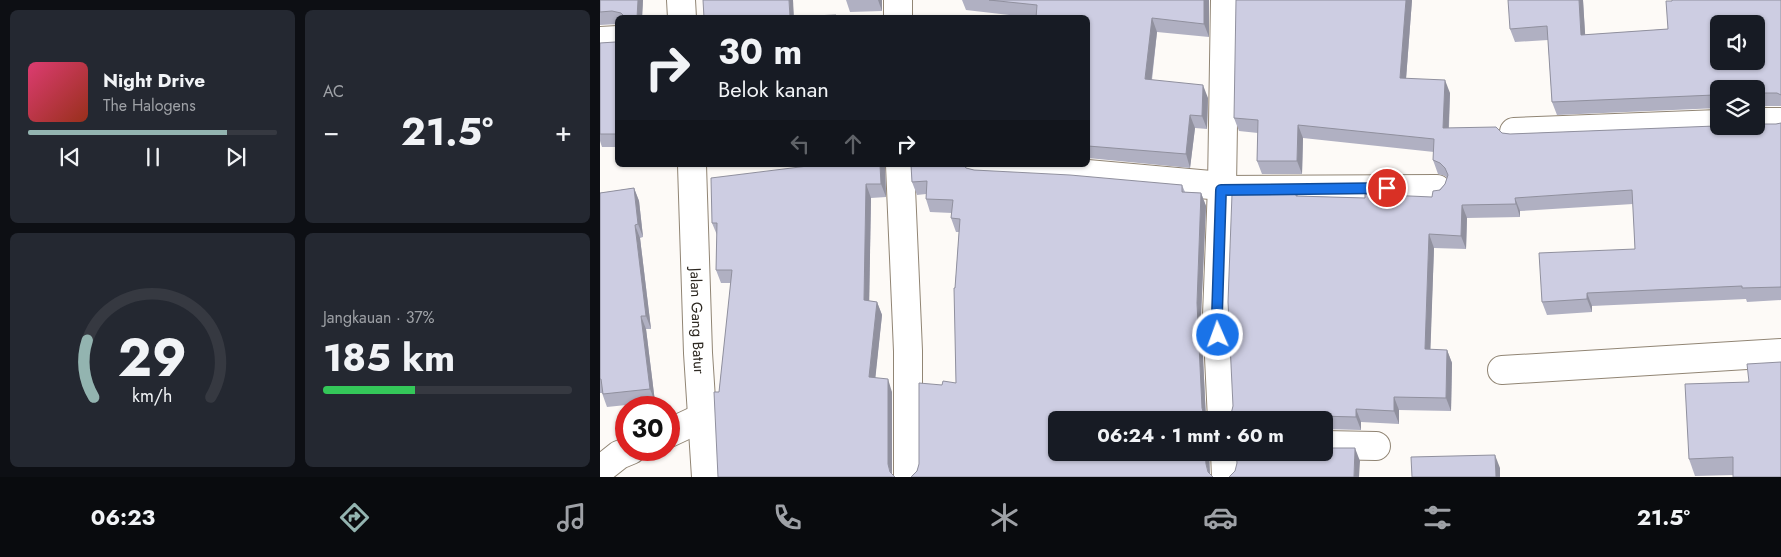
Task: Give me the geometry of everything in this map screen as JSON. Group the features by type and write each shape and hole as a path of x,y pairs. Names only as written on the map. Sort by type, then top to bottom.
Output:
{"street":[{"path":"681,0 682,15"},
{"path":"898,0 898,15"},
{"path":"1222,411 1217,315 1222,188 1225,0"},
{"path":"600,41 615,40"},
{"path":"1765,122 1781,122"},
{"path":"1514,132 1710,124"},
{"name":"Jalan Gang Batur","path":"692,167 701,418 706,477"},
{"path":"900,167 908,351 908,477"},
{"path":"980,168 1076,173 1222,188 1437,189"},
{"path":"1502,370 1781,353"},
{"path":"680,428 701,418"},
{"path":"1333,445 1376,446"},
{"path":"600,470 615,458"},
{"path":"1225,461 1226,477"}],"building":[{"path":"600,0 638,0 637,15 623,15 612,11 600,12"},
{"path":"703,0 789,0 790,15 704,15"},
{"path":"989,0 1204,0 1204,24 1152,18 1145,79 1203,85 1202,116 1190,115 1186,154 1090,146 1090,15 1036,15 1037,5"},
{"path":"1236,0 1406,0 1400,78 1445,80 1443,128 1496,127 1502,133 1510,134 1710,126 1710,135 1765,135 1765,124 1781,123 1781,287 1742,288 1742,286 1587,293 1587,299 1542,302 1539,253 1635,249 1632,190 1515,198 1516,204 1462,205 1461,236 1429,234 1425,349 1447,350 1446,398 1394,397 1394,411 1356,409 1356,417 1333,416 1333,411 1232,411 1228,302 1232,194 1296,192 1296,196 1365,198 1365,194 1432,197 1433,191 1440,190 1445,184 1448,175 1440,163 1433,160 1434,139 1298,125 1297,161 1257,161 1258,120 1234,118"},
{"path":"1508,0 1579,0 1581,35 1668,29 1666,1 1781,0 1781,95 1765,93 1765,80 1710,80 1710,95 1552,102 1547,26 1510,29"},
{"path":"615,42 615,134 600,134 600,43"},
{"path":"800,167 880,167 881,184 866,184 864,300 877,302 869,377 888,379 888,464 890,472 895,477 718,477 714,392 719,392 732,270 716,270 717,223 712,223 711,178"},
{"path":"911,167 965,167 974,170 1070,175 1182,185 1182,192 1201,193 1197,303 1203,411 1048,411 1048,461 1206,461 1208,472 1213,477 911,477 917,471 919,464 919,383 942,385 943,381 956,383 954,288 960,219 951,218 953,200 926,199 927,181 912,182"},
{"path":"634,188 638,224 635,225 646,316 641,316 650,389 603,394 600,379 600,193"},
{"path":"1781,362 1781,477 1733,477 1733,457 1689,459 1685,384 1749,382 1747,364"},
{"path":"1333,448 1355,448 1354,477 1229,477 1235,471 1237,461 1333,461"},
{"path":"1495,455 1496,477 1412,477 1411,457"}],"route":[{"path":"1218,335 1221,190 1387,188"}]}
